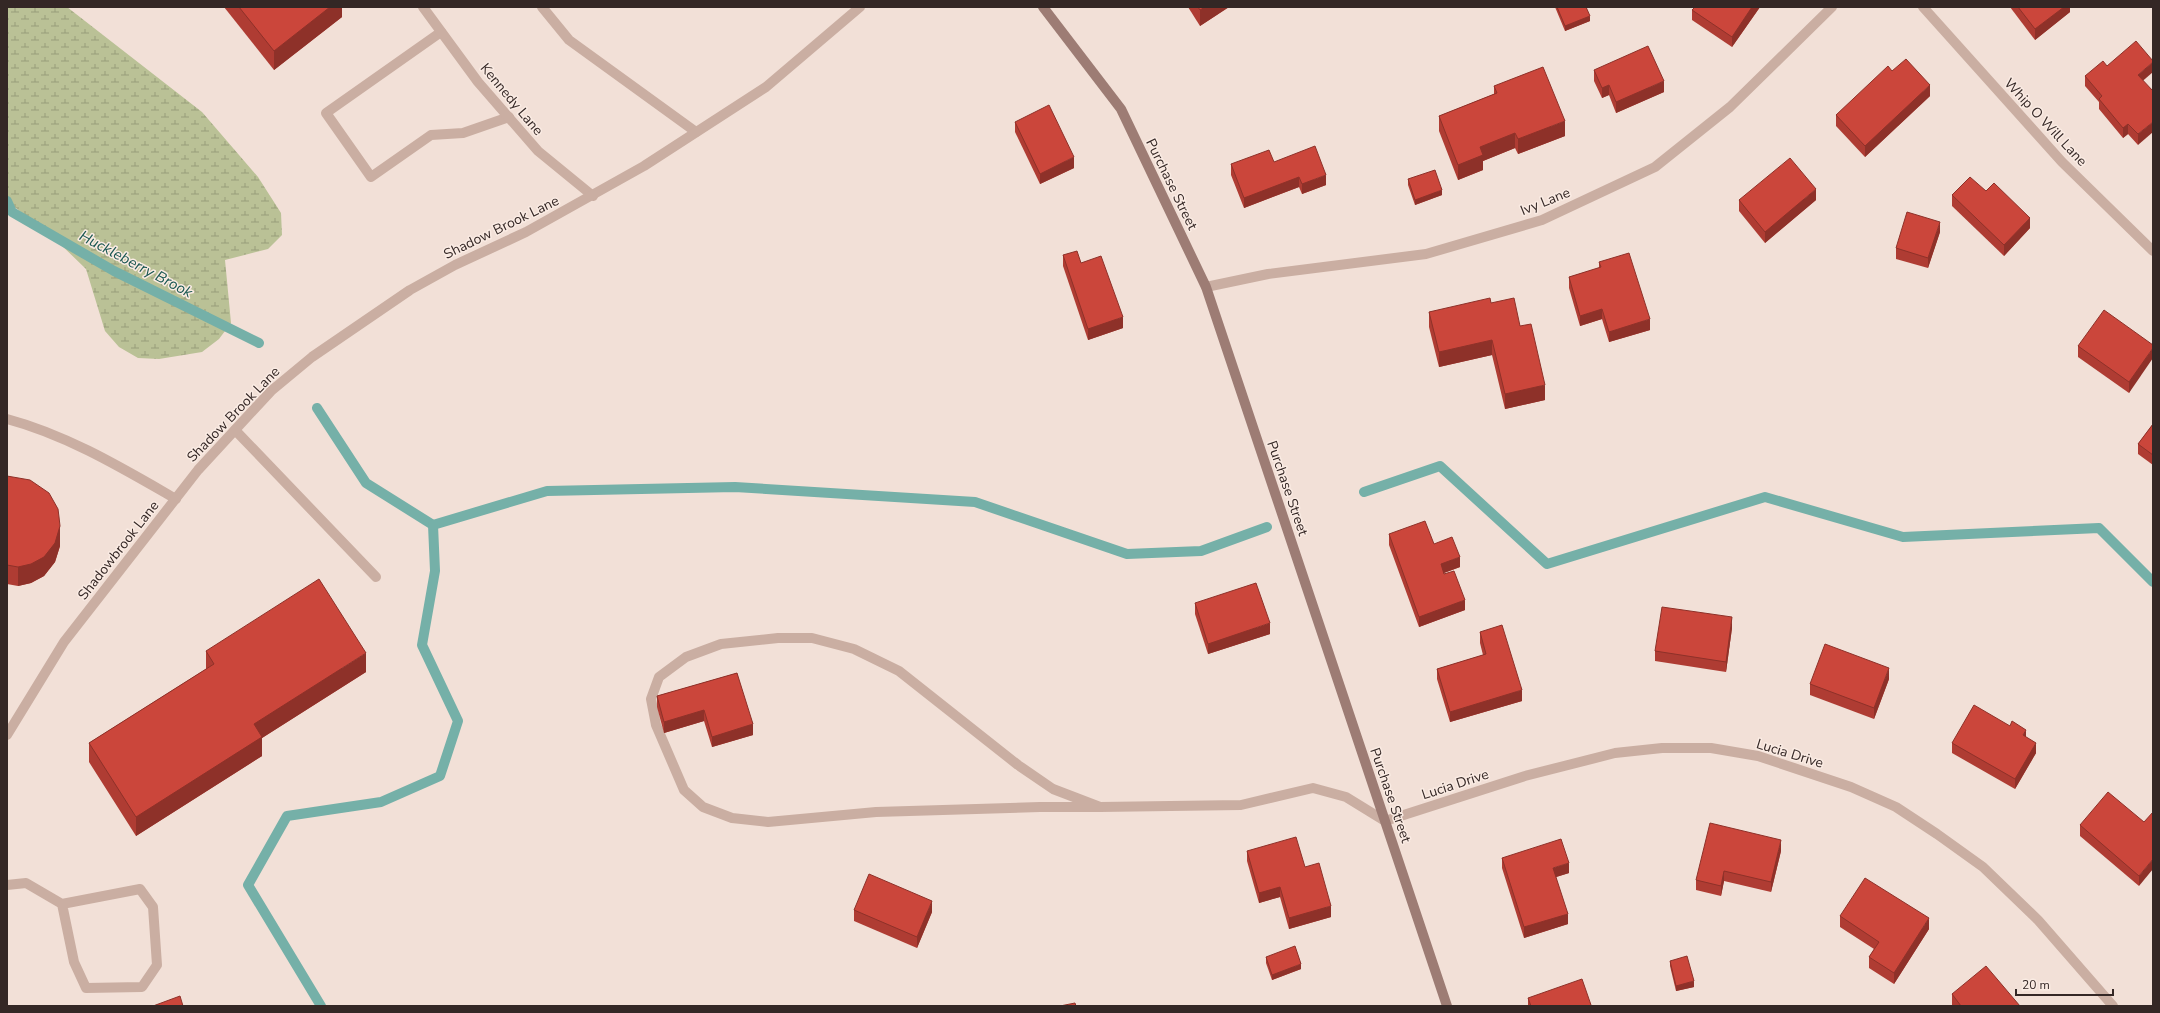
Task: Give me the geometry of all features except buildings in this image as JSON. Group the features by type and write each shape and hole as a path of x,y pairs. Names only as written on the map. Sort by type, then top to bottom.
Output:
{"main road":[{"name":"Purchase Street","path":"1043,7 1121,109 1206,287 1447,1006"}],"street":[{"name":"Kennedy Lane","path":"423,7 478,82 538,151 593,196"},
{"path":"542,7 569,40 696,132"},
{"name":"Shadow Brook Lane","path":"176,499 198,470 272,391 312,357 410,290 455,265 526,232 593,196 644,166 766,87 860,7"},
{"name":"Ivy Lane","path":"1206,287 1268,274 1426,254 1542,220 1655,167 1730,108 1832,7"},
{"name":"Whip O Will Lane","path":"1922,7 2062,162 2153,251"},
{"path":"441,32 326,113 371,177 431,135 463,133 509,117"},
{"name":"Shadowbrook Lane","path":"7,419 32,426 118,466 176,499 64,642 7,735"},
{"path":"235,430 376,577"},
{"path":"1100,807 1053,789 1041,781 1018,765 899,671 854,649 832,642 812,638 778,638 721,644 686,657 659,677 651,699 656,725 684,790 703,807 732,818 768,822 876,812 1040,807 1100,807 1241,805 1313,788 1346,797 1386,821"},
{"name":"Lucia Drive","path":"1386,821 1525,776 1615,753 1662,748 1711,748 1758,756 1851,787 1896,807 1938,834 1983,867 2038,920 2113,1006"},
{"path":"7,885 26,883 62,904 140,889 153,907 157,965 142,987 86,988 74,962 62,904"}],"green space":[{"path":"7,7 67,7 202,112 258,177 281,213 282,235 268,249 225,260 231,323 219,339 202,352 159,359 138,358 119,347 105,331 86,269 55,239 7,201"}],"waterway":[{"name":"Huckleberry Brook","path":"7,201 12,212 114,271 259,343"},
{"name":"Huckleberry Brook","path":"317,408 366,483 433,525 435,571 422,645 458,721 440,776 381,802 287,816 248,885 321,1006"},
{"path":"1364,492 1440,466 1547,564 1765,497 1903,537 2099,528 2153,582"},
{"path":"433,525 547,491 735,487 975,502 1127,554 1201,551 1267,527"}]}
